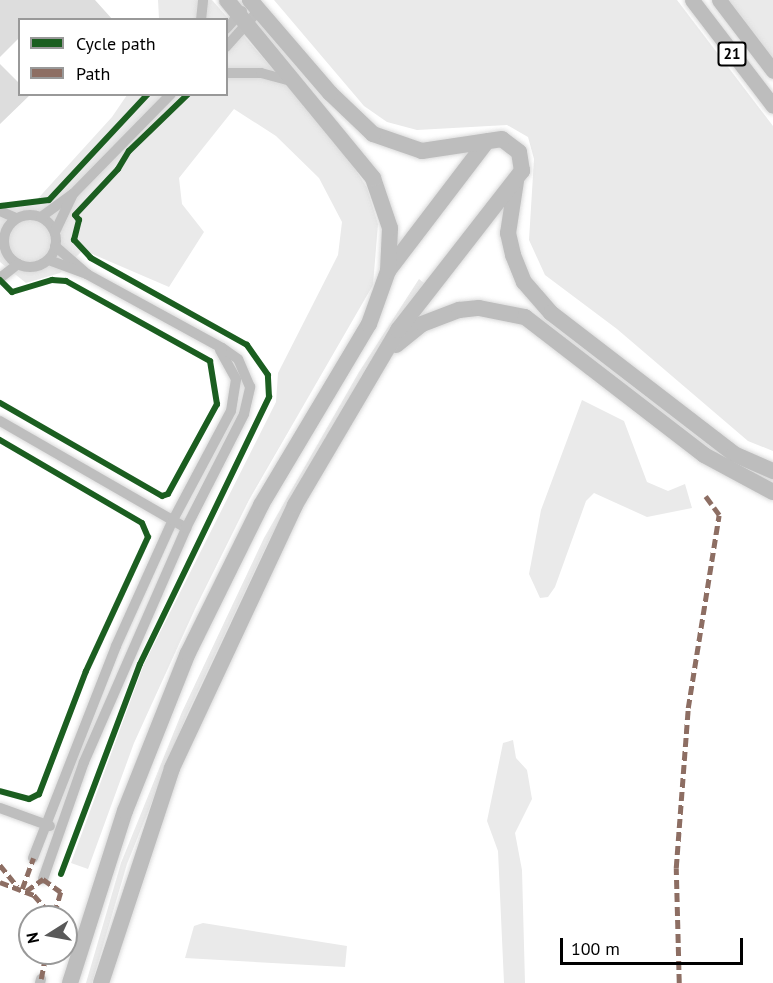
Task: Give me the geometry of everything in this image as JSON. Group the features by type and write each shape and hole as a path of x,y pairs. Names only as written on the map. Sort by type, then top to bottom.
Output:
{"highway":[{"path":"70,983 125,811 189,653 261,505 369,324 388,271 390,228 373,178 227,0"},
{"path":"253,3 330,93 373,134 422,151 502,139 516,147 522,164 516,180 508,233 513,255 524,282 551,313 734,454 773,471"},
{"path":"388,271 488,140"},
{"path":"101,983 151,824 209,681 295,505 378,363 436,278 516,180"},
{"path":"378,363 422,324 459,310 479,308 525,317 704,455 773,492"}],"main road":[{"name":"21","path":"692,0 773,106"},
{"name":"21","path":"719,0 773,71"}],"street":[{"path":"201,18 203,0"},
{"path":"228,44 253,3"},
{"path":"228,28 243,20"},
{"path":"228,73 261,73 294,81"},
{"path":"0,211 16,218 41,217 72,194 169,96"},
{"path":"49,260 55,246 54,232 72,194"},
{"path":"41,217 54,232"},
{"path":"16,218 2,232 3,258 31,267 49,260 87,274 216,345 244,368 250,387 248,405 186,528 59,829 43,879"},
{"path":"55,246 87,274"},
{"path":"0,278 18,264"},
{"path":"33,858 44,823 173,520 237,392 229,363 216,345"},
{"path":"0,421 186,528"},
{"path":"0,808 59,829"}],"shaded area":[{"path":"158,0 212,0 228,18 159,18"},
{"path":"274,0 677,0 773,126 773,451 748,441 617,329 545,275 529,240 534,159 528,137 507,125 417,130 387,122 364,106"},
{"path":"723,0 773,0 773,71"},
{"path":"228,18 343,149 367,188 378,224 373,285 249,500 195,609 134,743 88,869 71,863 144,664 276,402 278,373 338,255 342,222 319,178 276,136 234,109 179,178 182,204 204,232 169,287 83,250 60,273 26,283 0,262 0,205 33,204 112,117 126,96 228,96"},
{"path":"419,279 424,283 362,375 269,540 187,714 127,864 92,983 86,983 121,863 182,712 264,538 359,372"},
{"path":"582,400 624,421 647,482 668,491 685,484 692,508 647,517 594,493 586,501 555,587 548,597 540,598 529,574 541,510"},
{"path":"513,740 516,758 527,770 532,799 515,833 522,870 525,983 504,983 498,851 487,821 503,743"},
{"path":"203,923 347,946 345,967 185,958 194,926"}],"building":[{"path":"0,0 95,0 111,18 18,18 18,39 0,57"},
{"path":"0,64 18,82 18,96 29,96 0,124"}],"marked path":[{"path":"679,983 676,868 688,708 719,515 705,496"},
{"path":"22,889 33,858"},
{"path":"0,865 18,887"},
{"path":"26,891 43,879 61,892 57,905"},
{"path":"0,882 34,895 43,905"},
{"path":"41,979 44,965"}],"cycle path":[{"path":"0,206 49,200 146,96"},
{"path":"61,874 140,664 269,397 268,375 247,345 91,258 74,240 79,220 75,215 118,169 129,151 186,96"},
{"path":"0,280 12,292 52,280 66,281 210,361 217,404 168,494 162,496 0,403"},
{"path":"0,440 142,523 148,537 86,671 39,794 29,799 0,791"}]}
